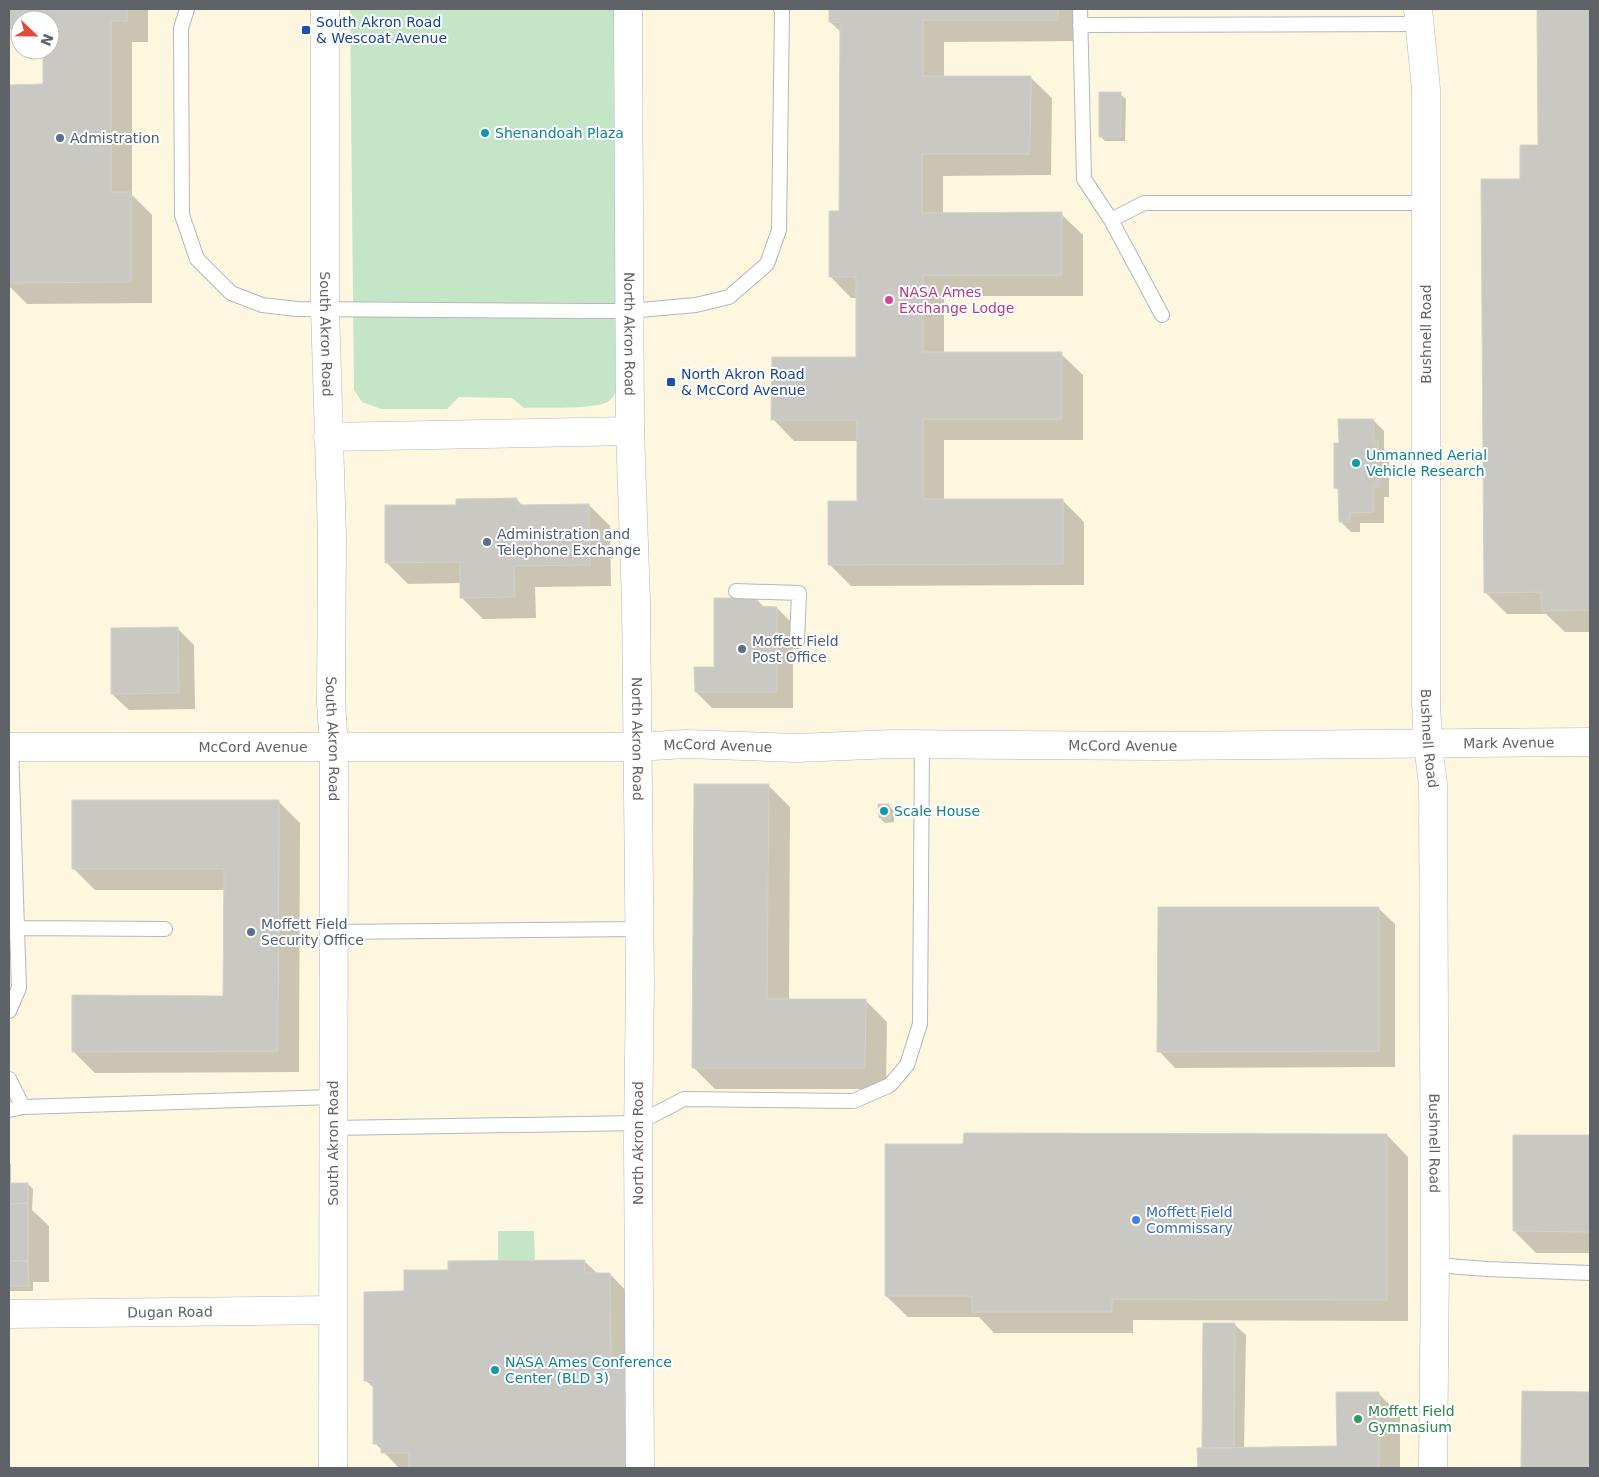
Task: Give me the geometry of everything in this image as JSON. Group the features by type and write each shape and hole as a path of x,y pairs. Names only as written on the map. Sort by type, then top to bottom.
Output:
{"street":[{"name":"South Akron Road","path":"324,9 325,309 332,536 331,704 334,747 333,1468"},
{"name":"North Akron Road","path":"628,9 628,311 636,601 636,747 640,982 638,1123 640,1468"},
{"name":"Bushnell Road","path":"1419,16 1426,89 1426,702 1428,745 1433,784 1434,1468"},
{"path":"328,437 630,431"},
{"name":"Mark Avenue","path":"1428,745 1465,742 1590,742"},
{"name":"McCord Avenue","path":"10,747 636,747 686,744 797,748 922,744 1147,746 1428,745"},
{"name":"Dugan Road","path":"9,1314 332,1310"}],"lane":[{"path":"187,9 182,28 182,215 197,259 231,293 262,305 297,309 628,311 696,305 728,297 767,264 779,230 782,12 780,9"},
{"path":"1080,9 1084,179 1110,220 1162,315"},
{"path":"1080,24 1419,16"},
{"path":"1110,220 1144,203 1426,203"},
{"path":"736,591 799,593 797,641"},
{"path":"333,1128 638,1123 684,1099 854,1102 890,1086 907,1065 920,1024 922,744"},
{"path":"9,1011 19,988 10,747"},
{"path":"17,928 165,929"},
{"path":"334,932 639,929"},
{"path":"9,1079 23,1107"},
{"path":"9,1110 23,1107 333,1098"},
{"path":"1435,1265 1487,1270 1590,1273"}],"shaded area":[{"path":"9,9 1590,9 1590,1468 9,1468"}],"green space":[{"name":"Shenandoah Plaza","path":"350,9 618,9 620,385 609,401 593,406 581,407 524,408 512,398 459,397 447,409 381,409 362,402 354,390"},
{"path":"498,1231 534,1231 535,1260 498,1260"}],"building":[{"name":"Admistration","path":"9,9 127,9 127,21 111,21 111,192 131,192 131,282 9,283 9,85 43,84 43,60 60,60 60,10 10,10 9,26"},
{"name":"NASA Ames Exchange Lodge","path":"829,9 1058,9 1058,20 923,20 923,76 1031,76 1030,154 922,154 922,213 1062,212 1062,275 923,275 923,352 1062,352 1062,419 923,419 923,499 1063,499 1063,564 828,565 828,501 857,501 857,420 771,420 772,357 856,357 856,277 829,277 829,211 839,211 840,22 829,22"},
{"path":"1537,9 1590,9 1590,610 1542,611 1541,592 1484,593 1481,179 1520,179 1520,145 1538,145"},
{"path":"1099,92 1121,92 1121,137 1099,137"},
{"name":"Unmanned Aerial Vehicle Research","path":"1338,419 1373,419 1374,441 1378,441 1379,487 1374,487 1374,512 1350,513 1350,522 1339,522 1338,488 1334,488 1334,443 1339,443"},
{"name":"Administration and Telephone Exchange","path":"517,498 517,505 589,504 590,565 514,566 515,597 460,598 460,562 385,563 385,505 456,505 456,499"},
{"path":"714,598 756,598 757,606 777,607 777,692 695,692 694,667 714,667"},
{"path":"178,627 179,693 111,694 111,628"},
{"path":"694,784 769,784 767,999 866,999 865,1068 692,1068"},
{"name":"Moffett Field Security Office","path":"72,800 279,800 278,1051 72,1052 72,995 223,996 224,869 72,869"},
{"name":"Scale House","path":"878,804 889,804 890,818 879,818"},
{"path":"1158,907 1379,907 1379,1051 1157,1052"},
{"name":"Moffett Field Commissary","path":"964,1133 1387,1134 1387,1300 1112,1299 1112,1312 972,1312 972,1296 885,1296 885,1144 963,1144"},
{"path":"1513,1135 1590,1135 1590,1232 1513,1231"},
{"path":"9,1183 28,1183 28,1203 9,1204"},
{"path":"28,1203 28,1261 9,1261 9,1204"},
{"name":"NASA Ames Conference Center (BLD 3)","path":"585,1260 584,1273 610,1273 611,1360 627,1359 627,1468 409,1468 409,1453 381,1453 381,1444 373,1444 373,1380 364,1381 364,1292 404,1291 404,1270 448,1270 448,1261"},
{"path":"9,1261 28,1261 29,1286 9,1286"},
{"path":"1203,1323 1235,1323 1234,1448 1202,1448"},
{"path":"1522,1391 1590,1392 1590,1468 1521,1468"},
{"name":"Moffett Field Gymnasium","path":"1336,1392 1379,1392 1379,1468 1198,1468 1197,1448 1337,1446"}],"place":[{"name":"South Akron Road & Wescoat Avenue","path":"306,30"},
{"name":"Shenandoah Plaza","path":"485,133"},
{"name":"Admistration","path":"60,138"},
{"name":"NASA Ames Exchange Lodge","path":"889,300"},
{"name":"North Akron Road & McCord Avenue","path":"671,382"},
{"name":"Unmanned Aerial Vehicle Research","path":"1356,463"},
{"name":"Administration and Telephone Exchange","path":"487,542"},
{"name":"Moffett Field Post Office","path":"742,649"},
{"name":"Scale House","path":"884,811"},
{"name":"Moffett Field Security Office","path":"251,932"},
{"name":"Moffett Field Commissary","path":"1136,1220"},
{"name":"NASA Ames Conference Center (BLD 3)","path":"495,1370"},
{"name":"Moffett Field Gymnasium","path":"1358,1419"}]}
